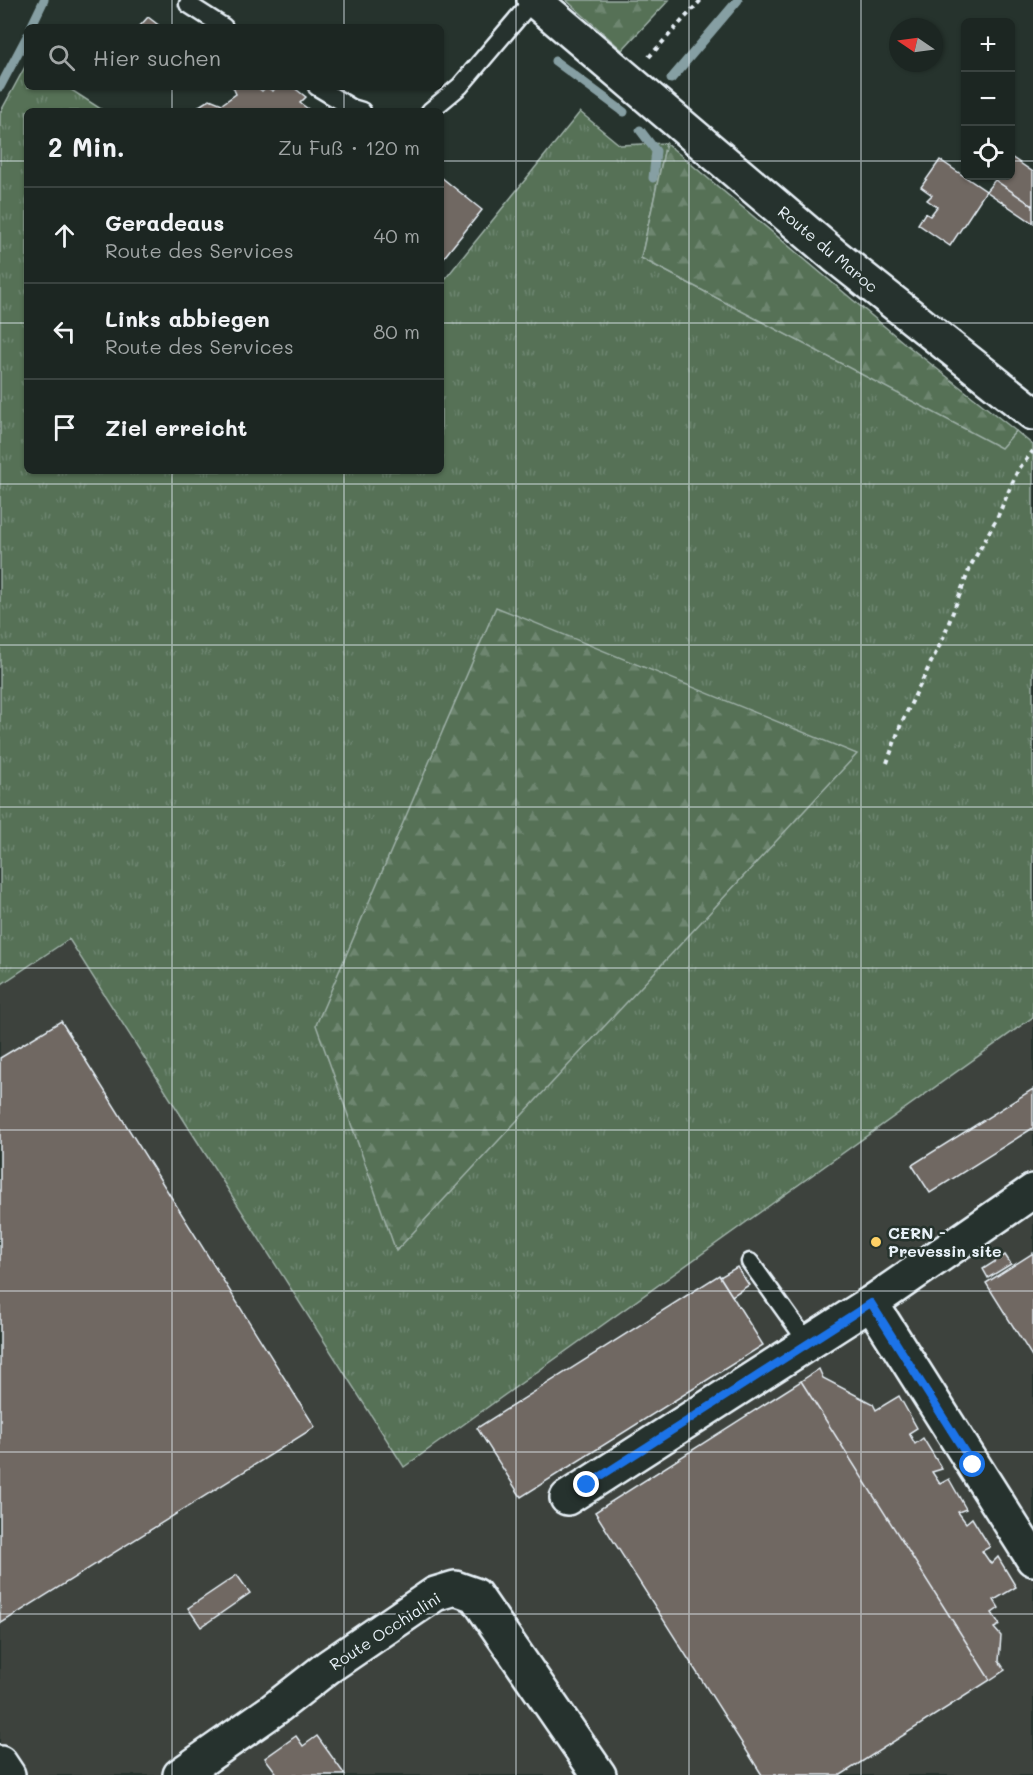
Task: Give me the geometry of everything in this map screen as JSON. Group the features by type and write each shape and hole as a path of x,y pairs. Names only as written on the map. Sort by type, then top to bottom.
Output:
{"street":[{"name":"Route du Maroc","path":"533,0 836,256 1033,413"},
{"path":"567,1498 871,1303 1033,1191"},
{"path":"871,1303 1033,1559"},
{"name":"Route Occhialini","path":"180,1775 273,1710 328,1667 435,1594 455,1588 475,1595 599,1775"},
{"path":"0,1763 8,1775"}],"lane":[{"path":"434,108 460,86 533,0"},
{"path":"188,4 219,24"},
{"path":"322,90 352,108"},
{"path":"750,1262 808,1343"}],"path":[{"path":"628,80 701,0"},
{"path":"887,763 901,724 943,638 971,566 997,518 1018,470 1033,451"}],"shaded area":[{"name":"CERN - Prevessin site","path":"69,939 404,1467 1033,1017 1033,1775 0,1775 0,985"}],"green space":[{"path":"566,0 669,0 622,50"},
{"path":"24,69 24,90 72,90 99,108 24,108 24,474 444,474 444,280 580,112 620,145 666,143 641,258 1001,447 1016,431 1033,445 1033,1017 404,1467 69,939 0,985 0,113"},
{"path":"666,143 903,342 1016,431 1001,448 641,258"},
{"path":"496,607 857,754 396,1251 316,1025"}],"building":[{"path":"148,17 157,24 142,24"},
{"path":"234,90 297,90 306,97 300,103 307,108 198,108 210,99 222,104 236,94"},
{"path":"940,160 961,174 961,180 970,180 986,191 950,246 918,224 925,213 930,216 937,207 927,200 932,195 921,187"},
{"path":"1015,160 1033,172 1033,206 995,180 1015,180"},
{"path":"444,179 482,210 444,257"},
{"path":"995,180 1033,206 1033,223 986,191"},
{"path":"61,1021 315,1427 0,1624 0,1058"},
{"path":"1033,1089 1033,1128 930,1193 912,1165"},
{"path":"1033,1253 1033,1358 986,1283"},
{"path":"1005,1255 1011,1264 988,1278 983,1269"},
{"path":"737,1267 749,1285 732,1296 720,1277"},
{"path":"719,1275 763,1345 521,1497 477,1428"},
{"path":"819,1369 823,1378 873,1404 876,1410 899,1396 917,1428 909,1433 915,1444 923,1438 942,1469 932,1472 940,1484 949,1479 966,1509 958,1512 966,1523 972,1518 990,1547 982,1551 991,1564 998,1557 1016,1587 994,1600 999,1608 992,1613 1000,1625 994,1628 1001,1636 999,1661 1005,1670 990,1680 801,1381"},
{"path":"801,1381 990,1680 841,1775 762,1775 595,1512"},
{"path":"237,1575 250,1593 201,1627 188,1608"},
{"path":"296,1736 303,1746 317,1736 345,1775 278,1775 265,1758"}],"waterway":[{"path":"32,24 44,0"},
{"path":"671,79 738,0"},
{"path":"0,87 24,42"},
{"path":"555,61 624,112"},
{"path":"640,130 656,151 653,178"}],"place":[{"name":"CERN - Prevessin site","path":"876,1242"}],"route":[{"path":"587,1485 871,1303 973,1465"}]}
